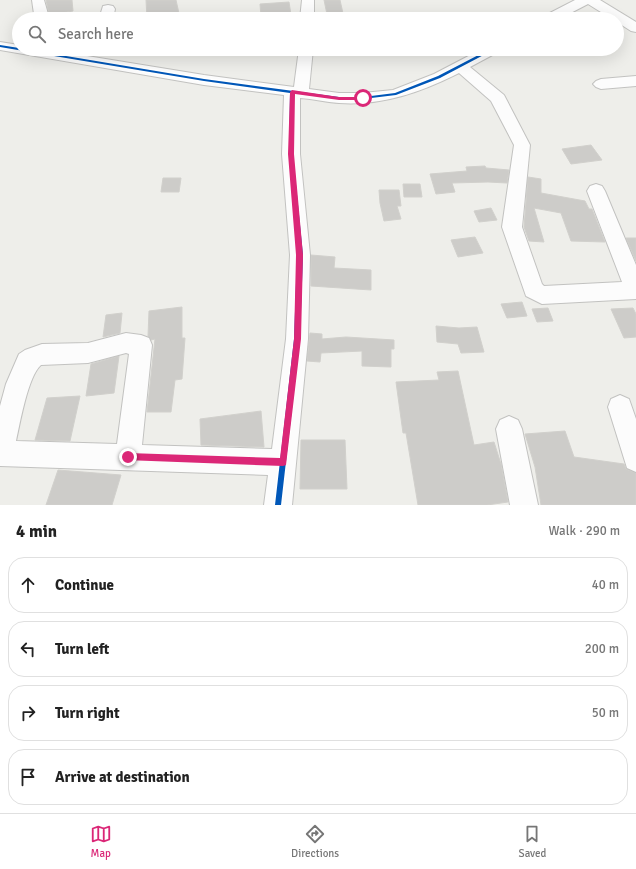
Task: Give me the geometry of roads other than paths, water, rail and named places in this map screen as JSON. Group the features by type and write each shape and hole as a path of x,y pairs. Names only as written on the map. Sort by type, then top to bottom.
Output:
{"street":[{"path":"38,0 41,12"},
{"path":"307,12 308,0"},
{"path":"562,12 585,0"},
{"path":"591,0 610,12"},
{"path":"624,21 636,28"},
{"path":"0,46 12,47"},
{"path":"97,56 204,80 339,98 363,98 396,94 439,77 479,56"},
{"path":"278,505 297,339 300,255 291,154 296,92 305,66 306,56"},
{"path":"460,66 498,98 522,145 512,227 533,290 542,295 636,290 596,192"},
{"path":"601,84 636,81"},
{"path":"128,457 141,345 126,343 88,354 42,354 33,357 27,362 18,384 0,453 283,462"},
{"path":"620,407 636,460"},
{"path":"509,429 524,505"}]}
